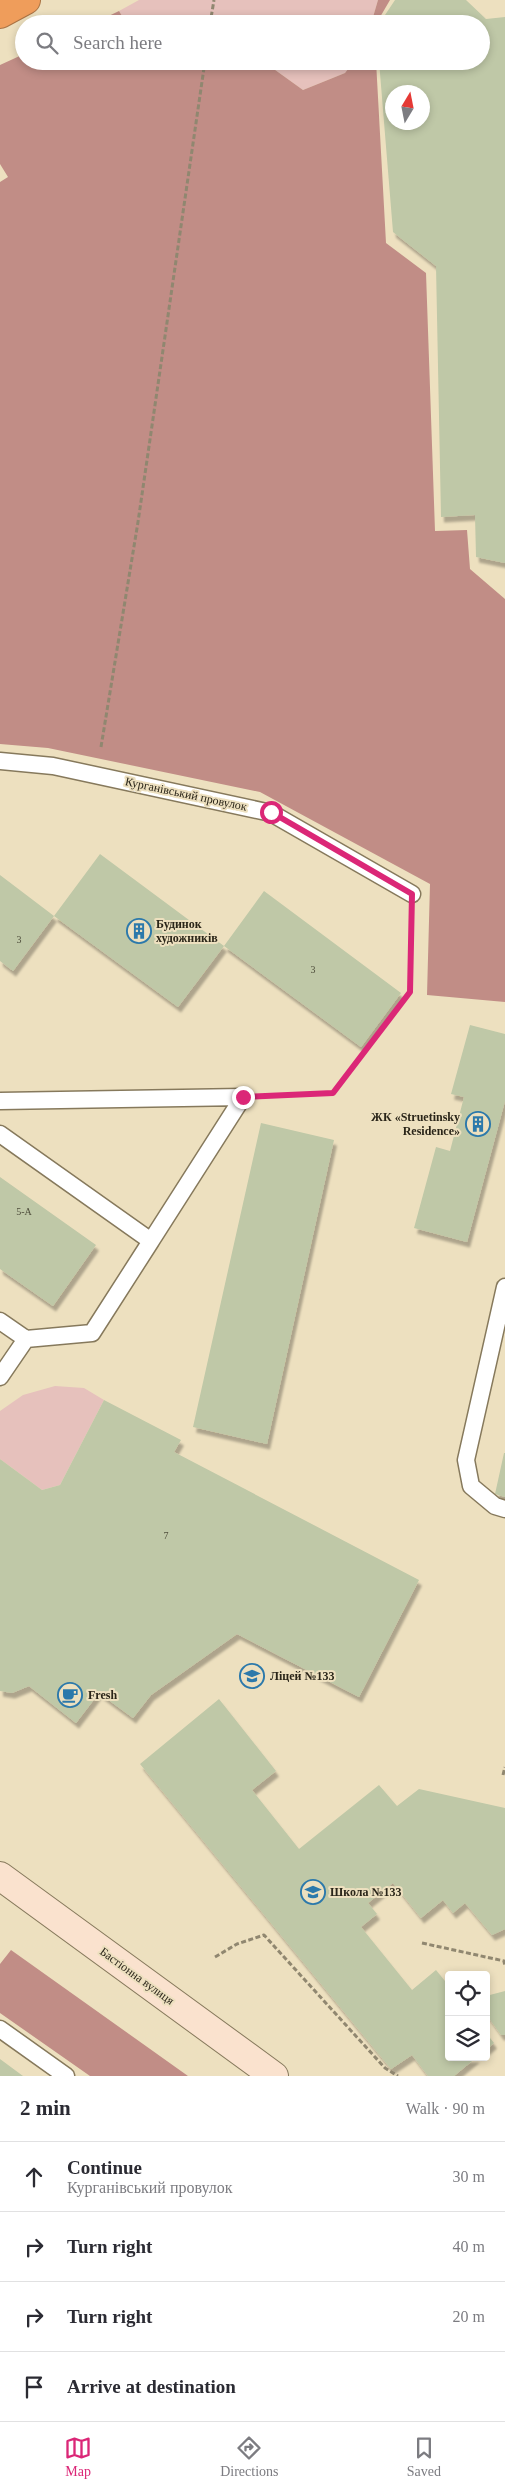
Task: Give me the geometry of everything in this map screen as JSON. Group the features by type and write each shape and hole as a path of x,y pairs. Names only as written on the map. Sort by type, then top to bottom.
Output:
{"highway":[{"path":"0,14 26,0"}],"street":[{"name":"Бастіонна вулиця","path":"0,1876 274,2076"}],"lane":[{"name":"Курганівський провулок","path":"0,761 53,766 271,812 412,894"},
{"path":"0,1101 243,1097"},
{"path":"0,1321 26,1339 92,1333 243,1097"},
{"path":"0,1134 151,1241"},
{"path":"505,1288 466,1460 471,1486 494,1506 505,1509"},
{"path":"0,1377 26,1339"},
{"path":"0,2029 66,2076"}],"path":[{"path":"212,15 214,0"},
{"path":"97,775 140,512 204,70"},
{"path":"243,1097 333,1093 410,992 412,894"},
{"path":"503,1775 505,1767"},
{"path":"215,1958 237,1944 264,1936 385,2068 398,2076"},
{"path":"422,1943 504,1961 505,1967"}],"shaded area":[{"path":"139,0 378,0 374,15 121,15 119,11"},
{"path":"378,0 390,0 381,15 374,15"},
{"path":"119,11 121,15 111,15"},
{"path":"15,58 15,70 275,70 303,90 345,73 347,70 376,70 386,243 426,273 435,531 467,530 470,569 505,599 505,1002 427,995 430,884 260,792 48,748 0,744 0,182 8,177 0,164 0,65"},
{"path":"275,70 347,70 345,73 303,90"},
{"path":"55,1386 84,1388 104,1400 60,1485 42,1490 0,1459 0,1411 23,1395"},
{"path":"11,1950 188,2076 90,2076 0,2013 0,1964"}],"building":[{"path":"395,0 466,0 482,15 385,15"},
{"path":"505,17 505,563 476,557 475,515 441,517 436,266 393,232 380,70 490,70 490,19"},
{"name":"Будинок художників","path":"100,854 224,946 178,1007 54,916"},
{"path":"0,875 54,916 13,971 0,961"},
{"name":"Будинок художників","path":"264,891 401,993 361,1047 224,946"},
{"name":"ЖК «Struetinsky Residence»","path":"470,1025 505,1034 505,1101 467,1242 414,1228 436,1147 450,1151 464,1097 451,1094"},
{"path":"261,1123 334,1140 267,1444 193,1427"},
{"path":"0,1177 96,1245 53,1306 0,1269"},
{"path":"104,1400 181,1440 174,1452 419,1580 359,1697 237,1634 151,1695 133,1718 99,1693 76,1723 29,1686 12,1693 0,1691 0,1459 42,1490 60,1485"},
{"path":"505,1453 505,1497 495,1494"},
{"name":"Школа №133","path":"219,1699 276,1771 252,1790 299,1849 379,1785 397,1806 419,1789 505,1808 505,1929 492,1935 465,1903 453,1913 443,1900 421,1918 393,1883 368,1903 377,1914 361,1927 412,1990 436,1970 445,1981 445,2061 472,2061 454,2076 428,2076 412,2055 391,2069 140,1764"},
{"path":"505,1991 505,2035 501,2035 490,2020 490,1995"},
{"path":"490,2038 494,2043 490,2046"},
{"path":"0,2059 23,2076 0,2076"}],"place":[{"name":"Будинок художників","path":"139,931"},
{"name":"ЖК «Struetinsky Residence»","path":"478,1124"},
{"name":"Ліцей №133","path":"252,1676"},
{"name":"Fresh","path":"70,1695"},
{"name":"Школа №133","path":"313,1892"}],"route":[{"path":"243,1097 333,1093 410,992 412,894 271,812"}]}
